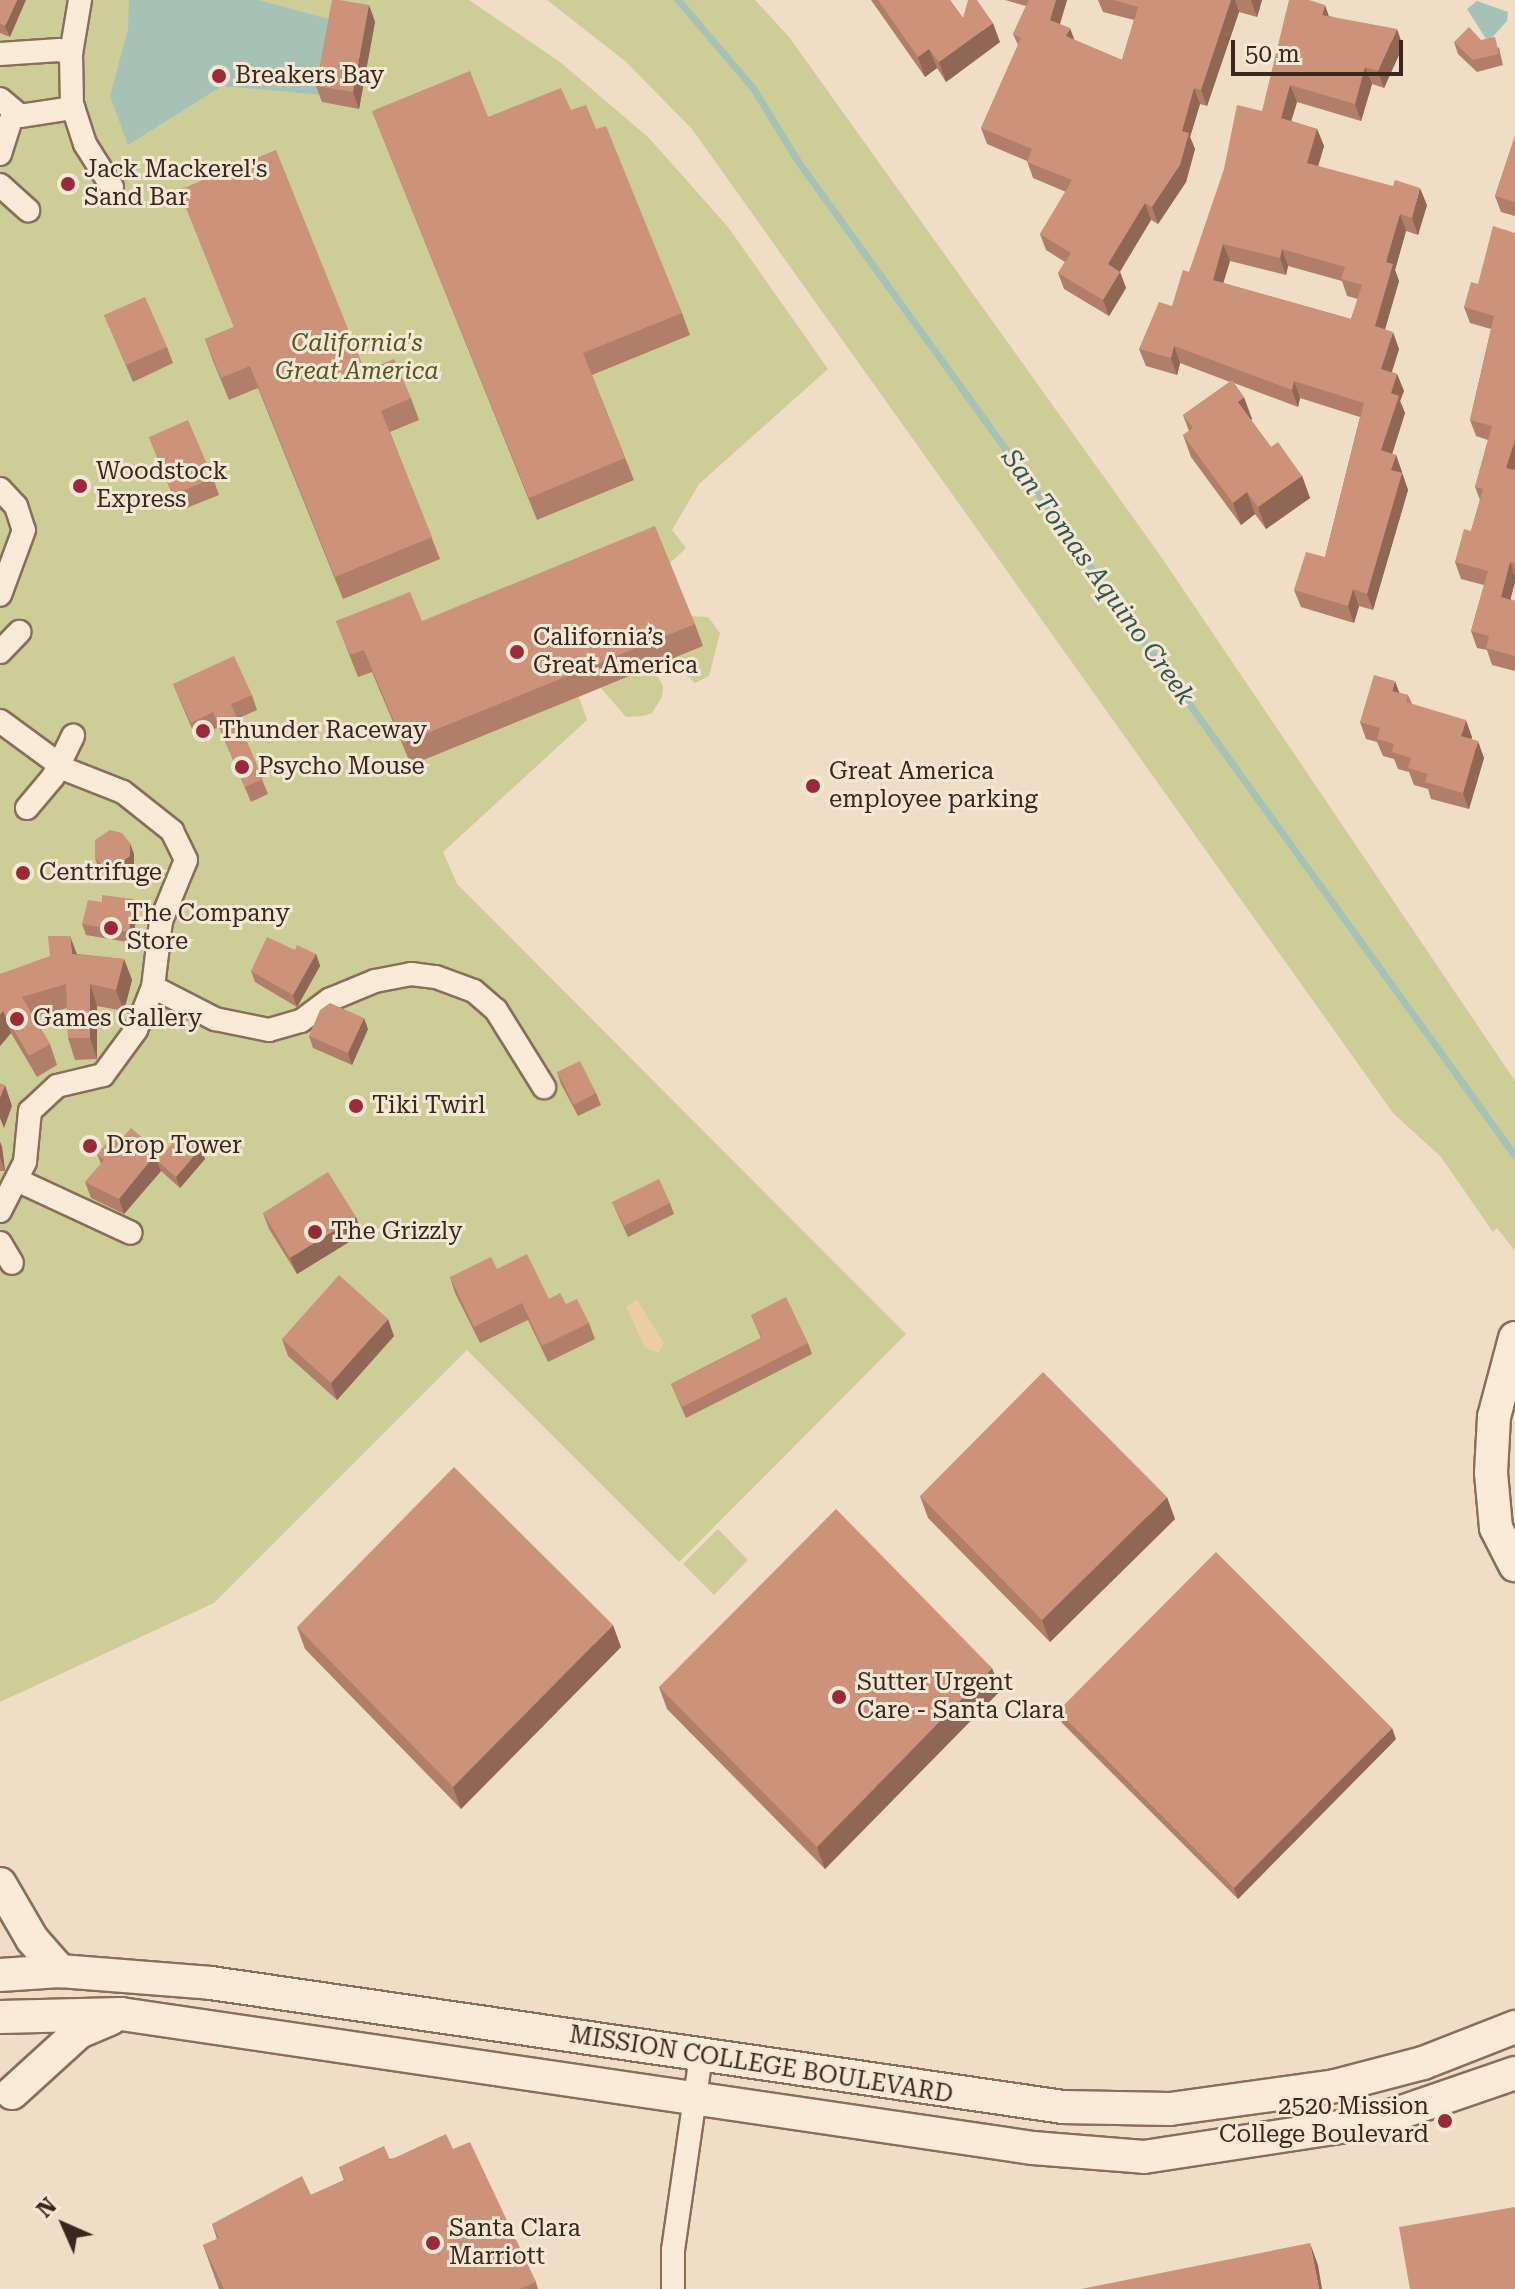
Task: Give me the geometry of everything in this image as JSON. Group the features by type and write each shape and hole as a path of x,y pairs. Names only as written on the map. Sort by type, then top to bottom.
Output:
{"main road":[{"path":"1515,1338 1494,1417 1491,1473 1496,1528 1515,1565"},
{"path":"0,1884 32,1939 60,1971"},
{"name":"MISSION COLLEGE BOULEVARD","path":"0,1975 60,1971 211,1983 1063,2107 1170,2109 1335,2086 1423,2063 1515,2027"},
{"path":"12,2093 79,2032 121,2014"},
{"name":"MISSION COLLEGE BOULEVARD","path":"0,2017 121,2014 1033,2148 1144,2157 1373,2122 1515,2073"}],"street":[{"path":"80,0 71,54 73,108 85,144 112,187"},
{"path":"0,54 59,50 71,54"},
{"path":"0,154 6,106 73,108"},
{"path":"0,185 28,210"},
{"path":"0,489 16,506 24,530 0,595"},
{"path":"0,652 19,632"},
{"path":"0,721 60,765 123,792 181,845 184,873 161,921 153,987 136,1030 109,1069 97,1077 57,1086 30,1111 19,1181 0,1211"},
{"path":"27,808 60,765 73,736"},
{"path":"153,987 215,1019 269,1030 301,1021 329,1000 375,981 411,974 436,977 474,991 496,1010 544,1087"},
{"path":"19,1181 131,1233"},
{"path":"0,1243 12,1263"},
{"path":"673,2289 673,2250 701,2056"}],"green space":[{"name":"California's Great America","path":"0,0 469,0 560,62 649,138 728,227 828,369 699,484 672,530 686,548 669,564 691,616 708,617 720,633 709,676 695,683 670,659 652,667 663,686 662,697 652,713 643,716 626,717 601,688 579,697 587,720 443,852 457,884 906,1334 679,1562 467,1350 214,1603 0,1702"},
{"path":"547,0 755,0 789,37 1162,558 1515,1081 1515,1251 1497,1228 1493,1232 1441,1157 1393,1113 692,129 625,61"},
{"path":"718,1529 748,1560 714,1595 683,1564"}],"sand":[{"path":"637,1300 664,1343 659,1353 645,1348 626,1306"}],"shaded area":[{"name":"Breakers Bay","path":"129,0 258,0 337,21 324,95 222,86 128,145 110,96 128,29"},
{"path":"1477,1 1508,12 1507,21 1488,42 1467,9"}],"building":[{"path":"0,0 17,0 5,26 0,24"},
{"path":"332,0 369,5 353,92 316,86"},
{"path":"878,0 950,0 963,18 968,0 977,0 993,23 939,62 929,49 918,57"},
{"path":"1029,0 1056,0 1050,20 1070,28 1066,36 1122,60 1138,7 1114,0 1231,0 1201,90 1194,88 1182,131 1189,133 1180,165 1152,207 1145,203 1108,264 1120,272 1103,300 1058,273 1071,253 1040,234 1072,180 1027,162 1032,149 981,128 1021,38 1013,34"},
{"path":"1289,0 1309,0 1325,5 1322,15 1397,29 1378,71 1365,67 1355,104 1290,85 1281,118 1317,129 1307,163 1393,186 1395,180 1420,188 1412,218 1400,214 1386,262 1393,264 1375,326 1393,332 1381,369 1397,374 1391,393 1399,396 1381,450 1396,455 1391,470 1402,473 1367,594 1353,589 1348,606 1294,590 1306,552 1325,557 1364,403 1294,381 1292,390 1174,346 1171,358 1139,349 1159,302 1172,306 1183,270 1189,272 1224,169 1237,105 1262,111","holes":["1223,244 1280,258 1282,249 1345,267 1341,279 1362,285 1351,319 1213,280"]},
{"path":"1469,27 1481,40 1495,37 1499,54 1473,60 1454,42"},
{"path":"470,71 488,117 561,88 571,110 586,105 596,129 606,126 682,313 583,353 625,458 529,498 372,111"},
{"path":"1515,136 1515,202 1495,196"},
{"path":"276,150 365,371 394,359 411,398 381,411 432,537 335,577 250,366 221,378 205,339 234,327 179,190"},
{"path":"1493,226 1515,233 1515,440 1506,468 1515,470 1515,563 1510,562 1501,597 1515,601 1515,656 1486,648 1489,636 1471,631 1488,571 1455,562 1464,529 1471,531 1483,489 1475,487 1492,426 1470,420 1494,316 1464,307 1471,282 1478,284"},
{"path":"145,297 167,347 126,365 104,315"},
{"path":"1232,380 1244,397 1238,402 1271,447 1278,442 1302,476 1258,507 1247,492 1233,503 1183,435 1193,428 1183,415"},
{"path":"188,420 213,478 173,495 149,437"},
{"name":"California’s Great America","path":"655,526 695,624 403,743 364,650 350,655 336,621 410,592 422,621"},
{"path":"234,656 252,695 231,704 263,779 245,787 213,712 191,723 173,684"},
{"path":"1374,675 1395,681 1392,691 1408,695 1406,702 1466,720 1461,736 1478,741 1463,793 1425,782 1428,774 1408,768 1411,758 1392,752 1394,744 1377,739 1380,728 1360,722"},
{"path":"110,830 122,833 130,843 130,856 109,871 95,858 95,840"},
{"path":"102,895 133,899 129,932 82,924 88,900 102,902"},
{"path":"48,936 70,936 72,954 124,959 116,990 90,984 90,1038 68,1038 66,984 22,997 50,1044 29,1056 3,1011 0,1015 0,974 50,956"},
{"path":"267,937 295,950 297,945 316,954 293,995 251,971"},
{"path":"330,1003 364,1018 348,1053 309,1036 320,1010"},
{"path":"580,1061 596,1093 574,1105 557,1072"},
{"path":"131,1128 158,1151 119,1199 85,1182 104,1160 97,1154 113,1136 119,1142"},
{"path":"182,1132 201,1148 176,1177 157,1161"},
{"name":"The Grizzly","path":"328,1172 356,1217 290,1258 263,1213"},
{"path":"659,1179 670,1203 624,1226 612,1202"},
{"path":"527,1254 549,1299 560,1293 566,1304 577,1299 589,1323 542,1346 522,1303 474,1327 450,1277 491,1257 497,1269"},
{"path":"339,1275 388,1319 331,1383 282,1339"},
{"path":"786,1297 808,1343 682,1407 671,1384 762,1338 751,1315"},
{"path":"1043,1372 1167,1497 1042,1620 920,1496"},
{"path":"454,1467 613,1625 453,1787 297,1627"},
{"path":"836,1509 992,1668 817,1847 659,1687"},
{"path":"1216,1552 1392,1728 1234,1888 1058,1711"},
{"path":"446,2134 453,2149 470,2142 536,2282 520,2289 224,2289 203,2245 219,2238 212,2224 302,2176 311,2195 345,2180 339,2167 384,2146 390,2160"},
{"path":"1515,2207 1515,2289 1410,2289 1399,2227"},
{"path":"1310,2243 1319,2289 1081,2289"}],"waterway":[{"name":"San Tomas Aquino Creek","path":"678,0 753,88 797,160 1515,1156"}],"place":[{"name":"Breakers Bay","path":"219,76"},
{"name":"Jack Mackerel's Sand Bar","path":"68,184"},
{"name":"Woodstock Express","path":"80,486"},
{"name":"California’s Great America","path":"517,652"},
{"name":"Thunder Raceway","path":"203,731"},
{"name":"Psycho Mouse","path":"242,767"},
{"name":"Great America employee parking","path":"813,786"},
{"name":"Centrifuge","path":"23,873"},
{"name":"The Company Store","path":"111,928"},
{"name":"Games Gallery","path":"17,1019"},
{"name":"Tiki Twirl","path":"356,1106"},
{"name":"Drop Tower","path":"90,1146"},
{"name":"The Grizzly","path":"315,1232"},
{"name":"Sutter Urgent Care - Santa Clara","path":"839,1697"},
{"name":"2520 Mission College Boulevard","path":"1445,2121"},
{"name":"Santa Clara Marriott","path":"433,2243"}]}
